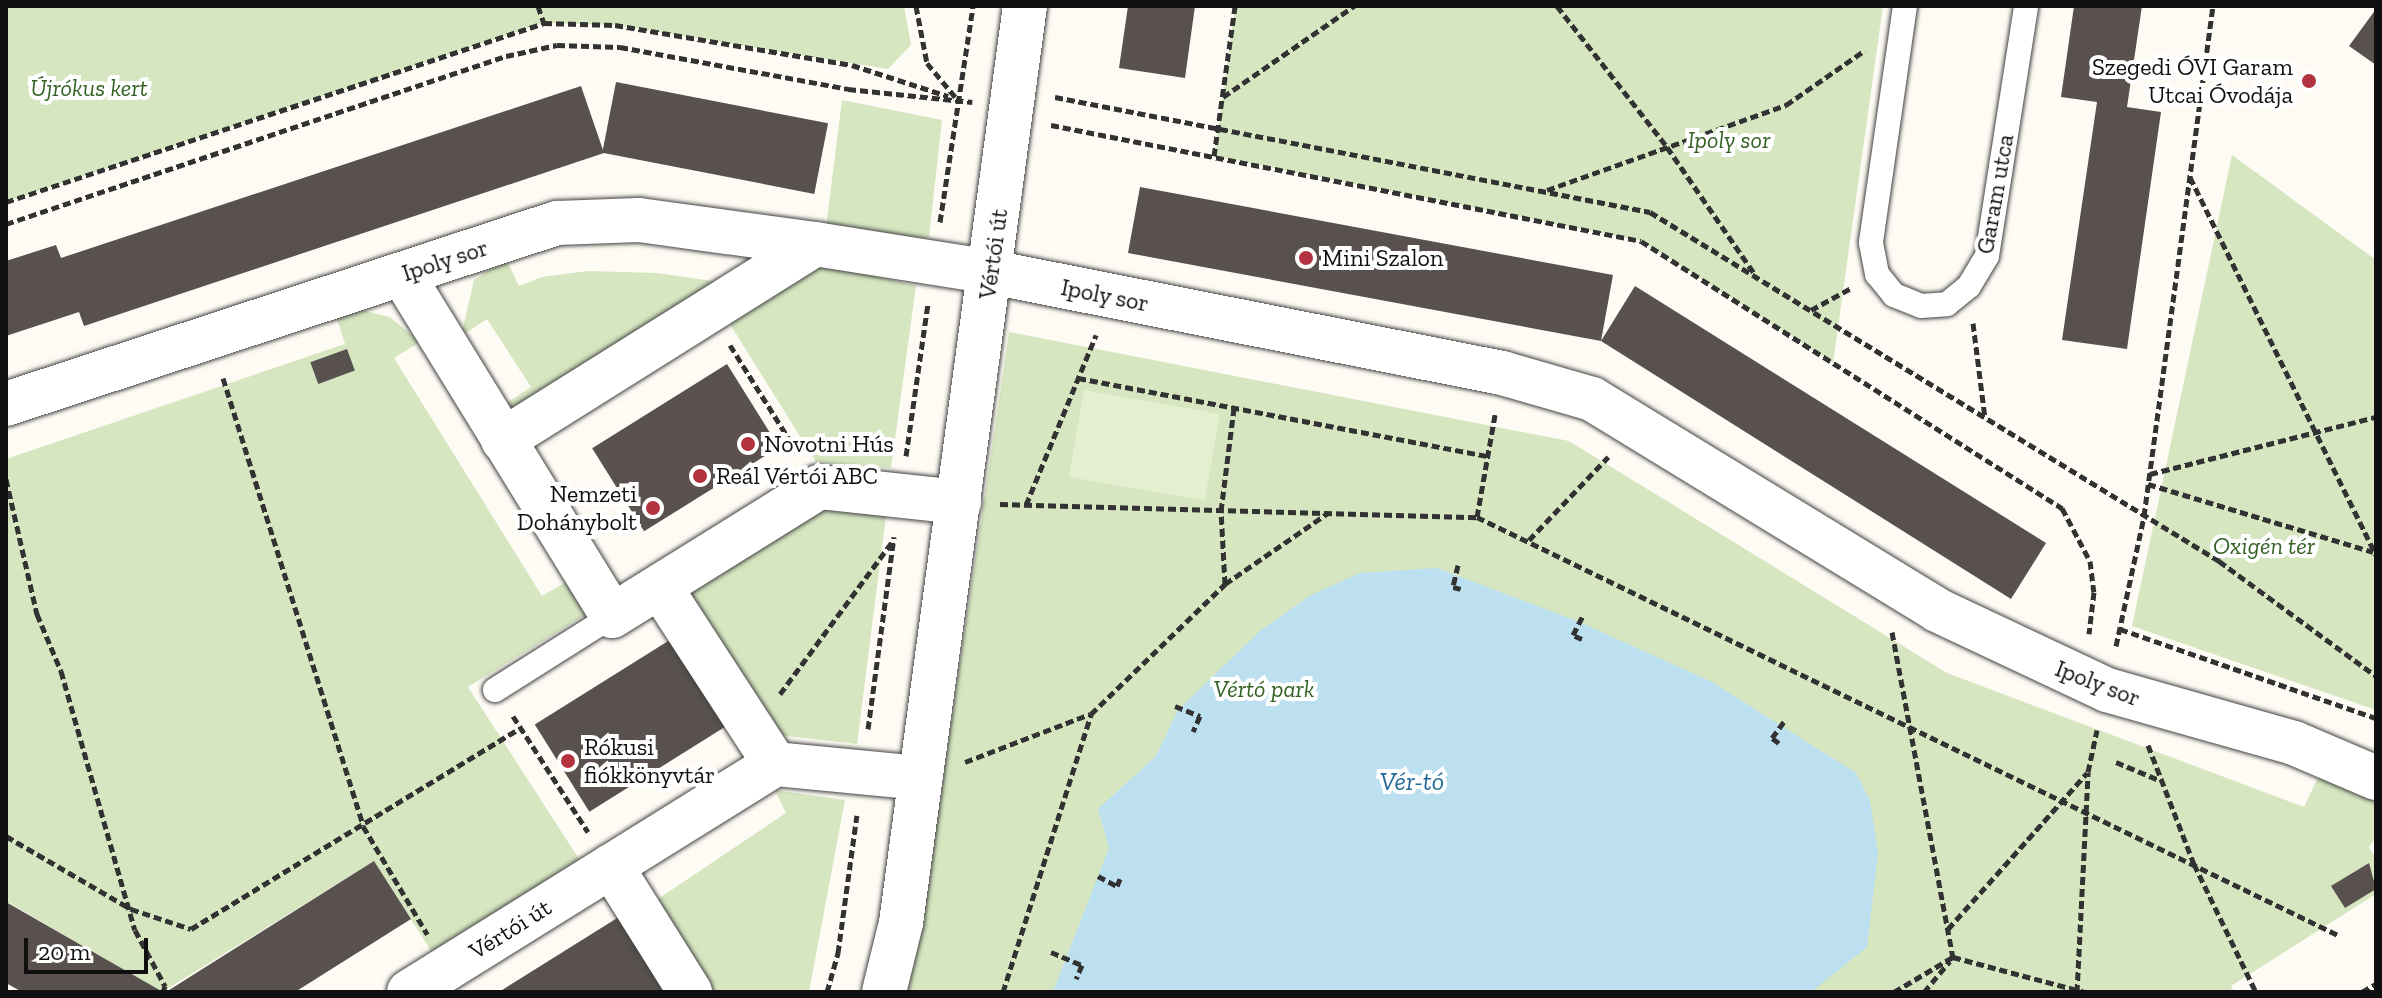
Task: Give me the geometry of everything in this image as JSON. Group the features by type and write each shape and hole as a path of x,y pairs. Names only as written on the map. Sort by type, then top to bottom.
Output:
{"street":[{"name":"Vértói út","path":"884,992 901,923 1014,109 1015,16"},
{"name":"Ipoly sor","path":"6,404 557,223 639,220 815,244 991,272 1502,373 1592,399 1900,588 2092,684 2294,743 2376,778"},
{"path":"503,440 815,244"},
{"path":"402,274 612,616 819,487 900,493 959,502"},
{"path":"660,587 764,747 862,772 920,778"},
{"name":"Vértói út","path":"409,992 611,866 764,747"},
{"path":"611,866 690,992"}],"lane":[{"name":"Garam utca","path":"1877,274 1894,295 1921,306 1947,304 1969,286 1987,256 2026,6"},
{"path":"1877,274 1871,243 1904,15"},
{"path":"495,690 612,616"}],"path":[{"path":"538,6 544,23"},
{"path":"916,6 927,63 958,99"},
{"path":"827,992 838,953 900,493 973,6"},
{"path":"1214,156 1235,6"},
{"path":"1223,97 1354,6"},
{"path":"1557,6 1667,147 1757,277"},
{"path":"2092,684 2120,629 2144,516 2213,6"},
{"path":"1544,191 1786,105 1904,15"},
{"path":"6,202 544,23 615,25 852,65 958,99"},
{"path":"6,224 506,56 557,45 620,47 848,89 958,99 1014,109 1049,125 1641,241 2062,508 2090,561 2094,592 2090,629 2092,684 2077,991"},
{"path":"1014,109 1057,96 1650,212 2219,561 2376,676"},
{"path":"2190,176 2375,554"},
{"path":"1810,310 1877,274"},
{"path":"1969,286 1985,418"},
{"path":"1026,505 1111,297"},
{"path":"708,310 819,487"},
{"path":"210,335 363,826 448,968"},
{"path":"1477,517 1502,373"},
{"path":"1078,378 1488,456"},
{"path":"1225,584 1221,511 1234,408"},
{"path":"2150,474 2376,417"},
{"path":"1529,540 1634,423"},
{"path":"6,479 37,614 61,671 131,909 163,992"},
{"path":"2148,484 2375,554"},
{"path":"959,502 1477,517 2338,935"},
{"path":"920,778 1091,714 1225,584 1328,513"},
{"path":"764,747 894,540"},
{"path":"1458,565 1453,587 1461,589"},
{"path":"1900,588 1892,633 1953,957 1924,992"},
{"path":"1582,639 1573,635 1583,615"},
{"path":"2120,629 2376,718"},
{"path":"495,690 611,866"},
{"path":"2158,705 2147,749 2194,864 2256,992"},
{"path":"1175,706 1200,716 1193,732"},
{"path":"1003,992 1091,714"},
{"path":"1779,743 1772,738 1785,720"},
{"path":"6,836 131,909 191,929 520,728"},
{"path":"2116,762 2160,780"},
{"path":"1948,929 2088,772"},
{"path":"1098,876 1117,886 1120,879"},
{"path":"1051,952 1082,965 1076,979"},
{"path":"1894,992 1953,957 2085,992"},
{"path":"2362,992 2376,984"}],"green space":[{"name":"Újrókus kert","path":"6,6 904,6 911,45 888,69 615,25 544,23 6,202"},
{"name":"Ipoly sor","path":"1235,6 1883,6 1833,363 1641,241 1214,156"},
{"path":"842,100 942,120 929,237 912,242 826,227"},
{"name":"Oxigén tér","path":"2232,155 2376,260 2376,710 2132,626"},
{"path":"506,259 519,286 542,277 588,271 657,273 726,283 519,411 505,404 531,387 487,319 461,336 474,280"},
{"path":"813,261 916,286 891,468 816,462 728,321"},
{"path":"361,310 390,317 420,342 394,358 542,596 568,581 588,613 468,687 579,859 433,954 374,861 162,992 6,901 6,459 345,344 335,313"},
{"name":"Vértó park","path":"1009,332 1569,441 1947,673 2304,807 2319,775 2376,800 2376,837 2369,847 2376,859 2376,894 2231,986 2234,992 906,992 922,920"},
{"path":"1084,390 1220,414 1205,501 1069,477"},
{"path":"830,502 887,508 857,744 778,735 690,593"},
{"path":"775,790 845,800 809,992 714,992 655,901 786,813"}],"water":[{"name":"Vér-tó","path":"1437,568 1577,621 1712,682 1856,773 1870,801 1878,854 1867,947 1811,992 1053,992 1109,848 1098,809 1156,756 1178,710 1261,630 1311,595 1360,573"}],"building":[{"path":"1128,6 1195,6 1185,78 1119,68"},
{"path":"2074,6 2142,6 2127,107 2161,112 2127,349 2062,340 2097,102 2061,97"},
{"path":"2376,9 2376,65 2349,46"},
{"path":"616,82 828,123 814,194 602,153"},
{"path":"581,86 604,153 84,326 79,312 6,336 6,261 56,245 61,258"},
{"path":"1140,187 1613,275 1601,341 1128,253"},
{"path":"1635,286 2046,543 2011,599 1601,341"},
{"path":"347,349 355,371 318,384 310,362"},
{"path":"727,364 779,447 644,531 592,448"},
{"path":"673,638 728,725 589,812 535,724"},
{"path":"374,861 411,919 295,992 166,992"},
{"path":"2369,863 2376,889 2345,908 2331,886"},
{"path":"6,902 163,992 22,992 6,983"},
{"path":"622,915 671,992 499,992"}],"place":[{"name":"Szegedi ÓVI Garam Utcai Óvodája","path":"2309,81"},
{"name":"Mini Szalon","path":"1306,258"},
{"name":"Novotni Hús","path":"748,444"},
{"name":"Reál Vértói ABC","path":"700,476"},
{"name":"Nemzeti Dohánybolt","path":"653,508"},
{"name":"Rókusi fiókkönyvtár","path":"568,761"}]}
